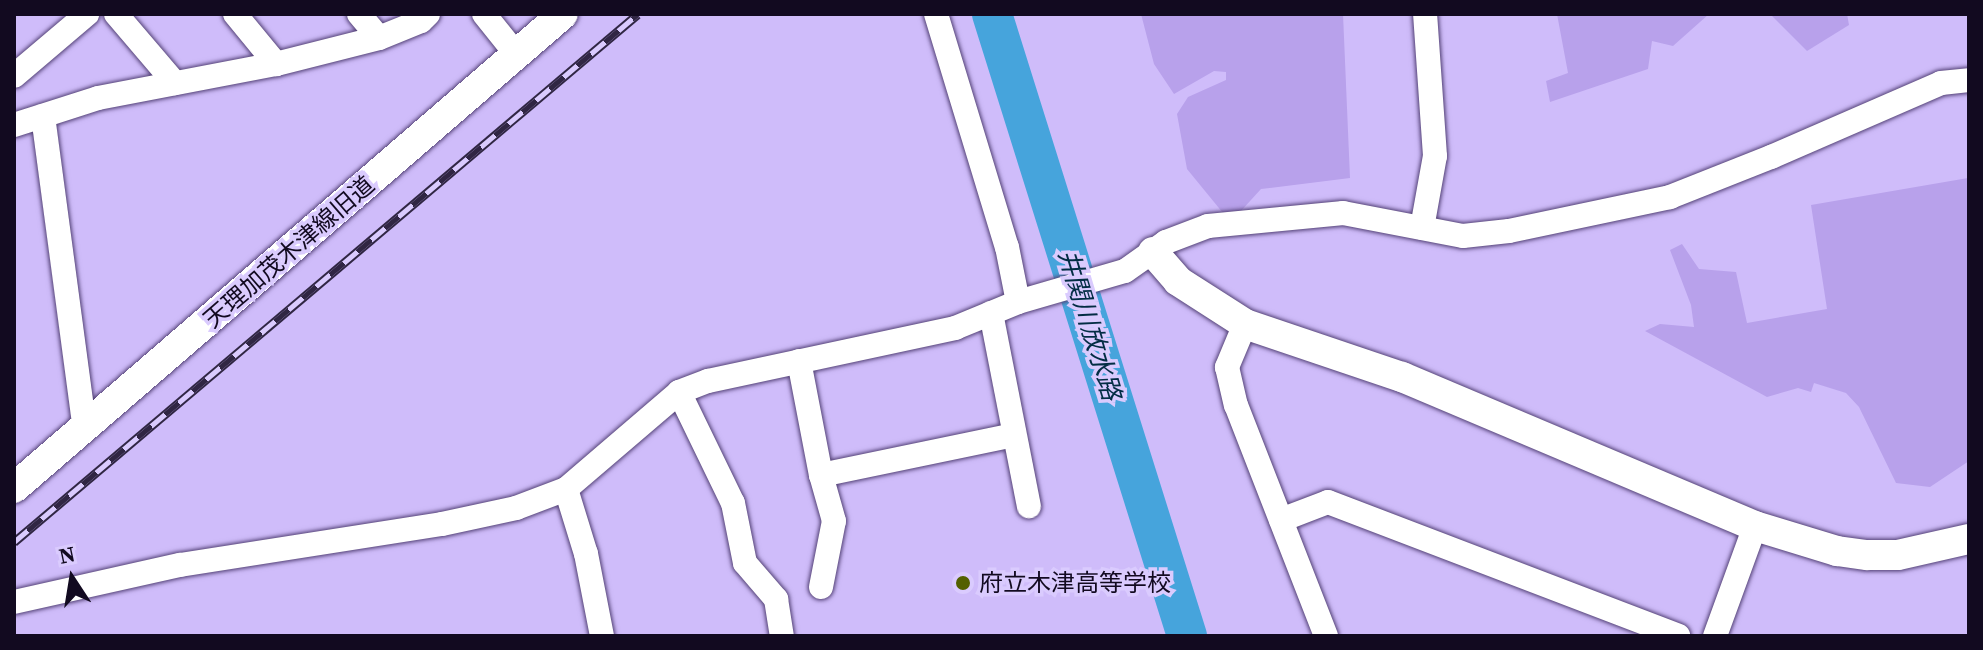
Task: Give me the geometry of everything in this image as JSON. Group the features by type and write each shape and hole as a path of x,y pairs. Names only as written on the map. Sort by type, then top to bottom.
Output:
{"street":[{"path":"19,62 87,14"},
{"path":"116,14 175,83"},
{"path":"235,14 276,64"},
{"path":"359,14 379,38"},
{"path":"14,125 98,98 276,64 379,38 421,21 428,14"},
{"path":"484,14 516,54"},
{"name":"天理加茂木津線旧道","path":"14,488 563,14"},
{"path":"936,14 1007,247 1029,300"},
{"path":"1422,228 1435,156 1425,14"},
{"path":"14,602 180,565 442,524 516,508 566,489 679,392 708,381 955,328 1029,300 1125,271 1166,242 1208,226 1343,213 1463,236 1509,231 1670,197 1941,83 1969,80"},
{"path":"43,116 85,429"},
{"path":"1153,252 1178,281 1210,305 1245,324 1402,377 1755,526 1837,551 1867,555 1898,555 1969,539"},
{"path":"991,313 1029,506"},
{"path":"1245,324 1227,367 1236,405 1326,636"},
{"path":"799,361 821,475 834,521 821,587"},
{"path":"679,392 733,503 745,563 776,599 782,636"},
{"path":"821,475 1014,435"},
{"path":"566,489 586,554 602,636"},
{"path":"1281,520 1328,502 1678,636"},
{"path":"1715,636 1755,526"}],"shaded area":[{"path":"1141,14 1343,14 1350,178 1261,189 1240,212 1223,213 1187,169 1177,114 1188,97 1226,80 1226,72 1214,71 1174,94 1154,64"},
{"path":"1557,14 1709,14 1673,46 1652,41 1648,69 1550,102 1546,81 1568,73"},
{"path":"1770,14 1847,14 1849,25 1807,51"},
{"path":"1968,178 1969,461 1930,487 1896,483 1859,407 1846,393 1814,383 1811,392 1798,388 1767,397 1645,331 1660,324 1694,327 1691,305 1670,250 1682,244 1699,269 1736,272 1747,323 1827,309 1811,205"}],"waterway":[{"name":"井関川放水路","path":"992,14 1187,636"}],"railway":[{"path":"14,542 638,14"}],"place":[{"name":"府立木津高等学校","path":"963,583"}]}
